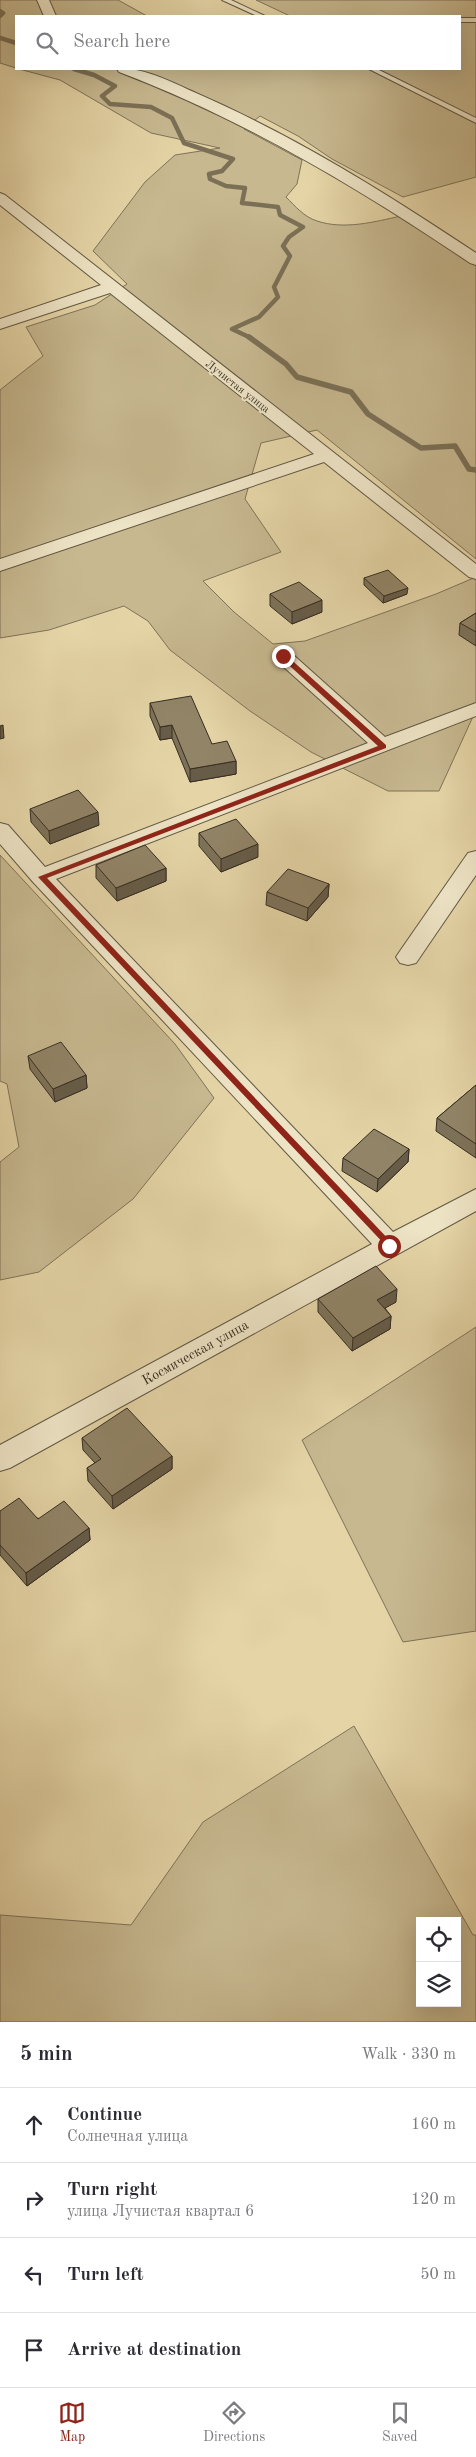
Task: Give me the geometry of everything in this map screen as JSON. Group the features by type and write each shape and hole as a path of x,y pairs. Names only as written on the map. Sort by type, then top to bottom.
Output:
{"street":[{"path":"43,0 50,15"},
{"path":"127,70 174,86 286,141 429,228 476,260"},
{"name":"Лучистая улица","path":"0,198 476,573"},
{"path":"0,324 112,287"},
{"path":"0,565 326,456"},
{"path":"283,656 383,746"},
{"path":"41,877 476,709"},
{"path":"0,830 41,877 389,1246 476,1199"},
{"path":"408,957 476,858"},
{"name":"Космическая улица","path":"0,1458 389,1246"}],"lane":[{"path":"225,0 260,15"},
{"path":"461,20 476,20"},
{"path":"374,70 476,121"}],"shaded area":[{"path":"0,0 118,0 145,15 15,15 15,68 0,63"},
{"path":"256,0 476,0 476,177 403,197 332,159 298,136 260,116 244,129 302,160 297,184 286,197 308,217 327,224 348,225 370,223 401,216 427,231 476,266 476,559 317,430 261,443 245,499 281,552 203,581 234,612 273,644 305,641 436,594 476,577 476,710 439,791 388,791 311,752 250,711 170,650 148,621 124,606 49,630 0,638 0,390 43,356 26,327 95,305 127,284 93,251 145,182 175,155 220,148 151,133 60,80 23,70 461,70 461,15 288,15"},
{"path":"0,855 175,1044 214,1098 133,1199 39,1272 0,1280 0,1162 19,1147 7,1084 0,1081"},
{"path":"476,1327 476,1631 403,1642 302,1440"},
{"path":"354,1726 473,1935 476,1935 476,2022 0,2022 0,1915 131,1925 203,1822"}],"building":[{"path":"388,570 408,588 384,596 364,578"},
{"path":"299,582 322,600 292,612 270,594"},
{"path":"476,613 476,632 460,623"},
{"path":"191,696 212,744 227,741 236,761 190,769 172,725 160,727 150,703"},
{"path":"78,790 98,812 49,831 30,809"},
{"path":"236,819 258,844 221,859 199,833"},
{"path":"145,845 166,868 116,888 96,865"},
{"path":"288,869 329,884 308,908 267,892"},
{"path":"61,1042 86,1075 53,1089 28,1056"},
{"path":"476,1085 476,1144 437,1118"},
{"path":"374,1129 409,1149 378,1179 343,1158"},
{"path":"376,1266 397,1289 377,1300 391,1316 353,1338 318,1299"},
{"path":"127,1408 172,1456 112,1496 87,1468 101,1459 82,1438"},
{"path":"19,1498 38,1519 64,1501 89,1528 26,1573 0,1545 0,1511"}],"waterway":[{"path":"0,11 3,13 0,16"},
{"path":"0,38 15,43"},
{"path":"77,70 94,75 115,86 102,96 110,104 151,107 172,118 184,143 233,159 222,171 209,174 210,179 226,186 245,188 242,203 278,207 280,215 303,227 289,237 283,246 290,256 274,287 278,297 259,317 232,329 249,337"},
{"path":"249,337 286,364 297,377 351,392 368,414 421,448 455,446 469,469 476,470"}],"route":[{"path":"283,656 383,746 41,877 389,1246"}]}
